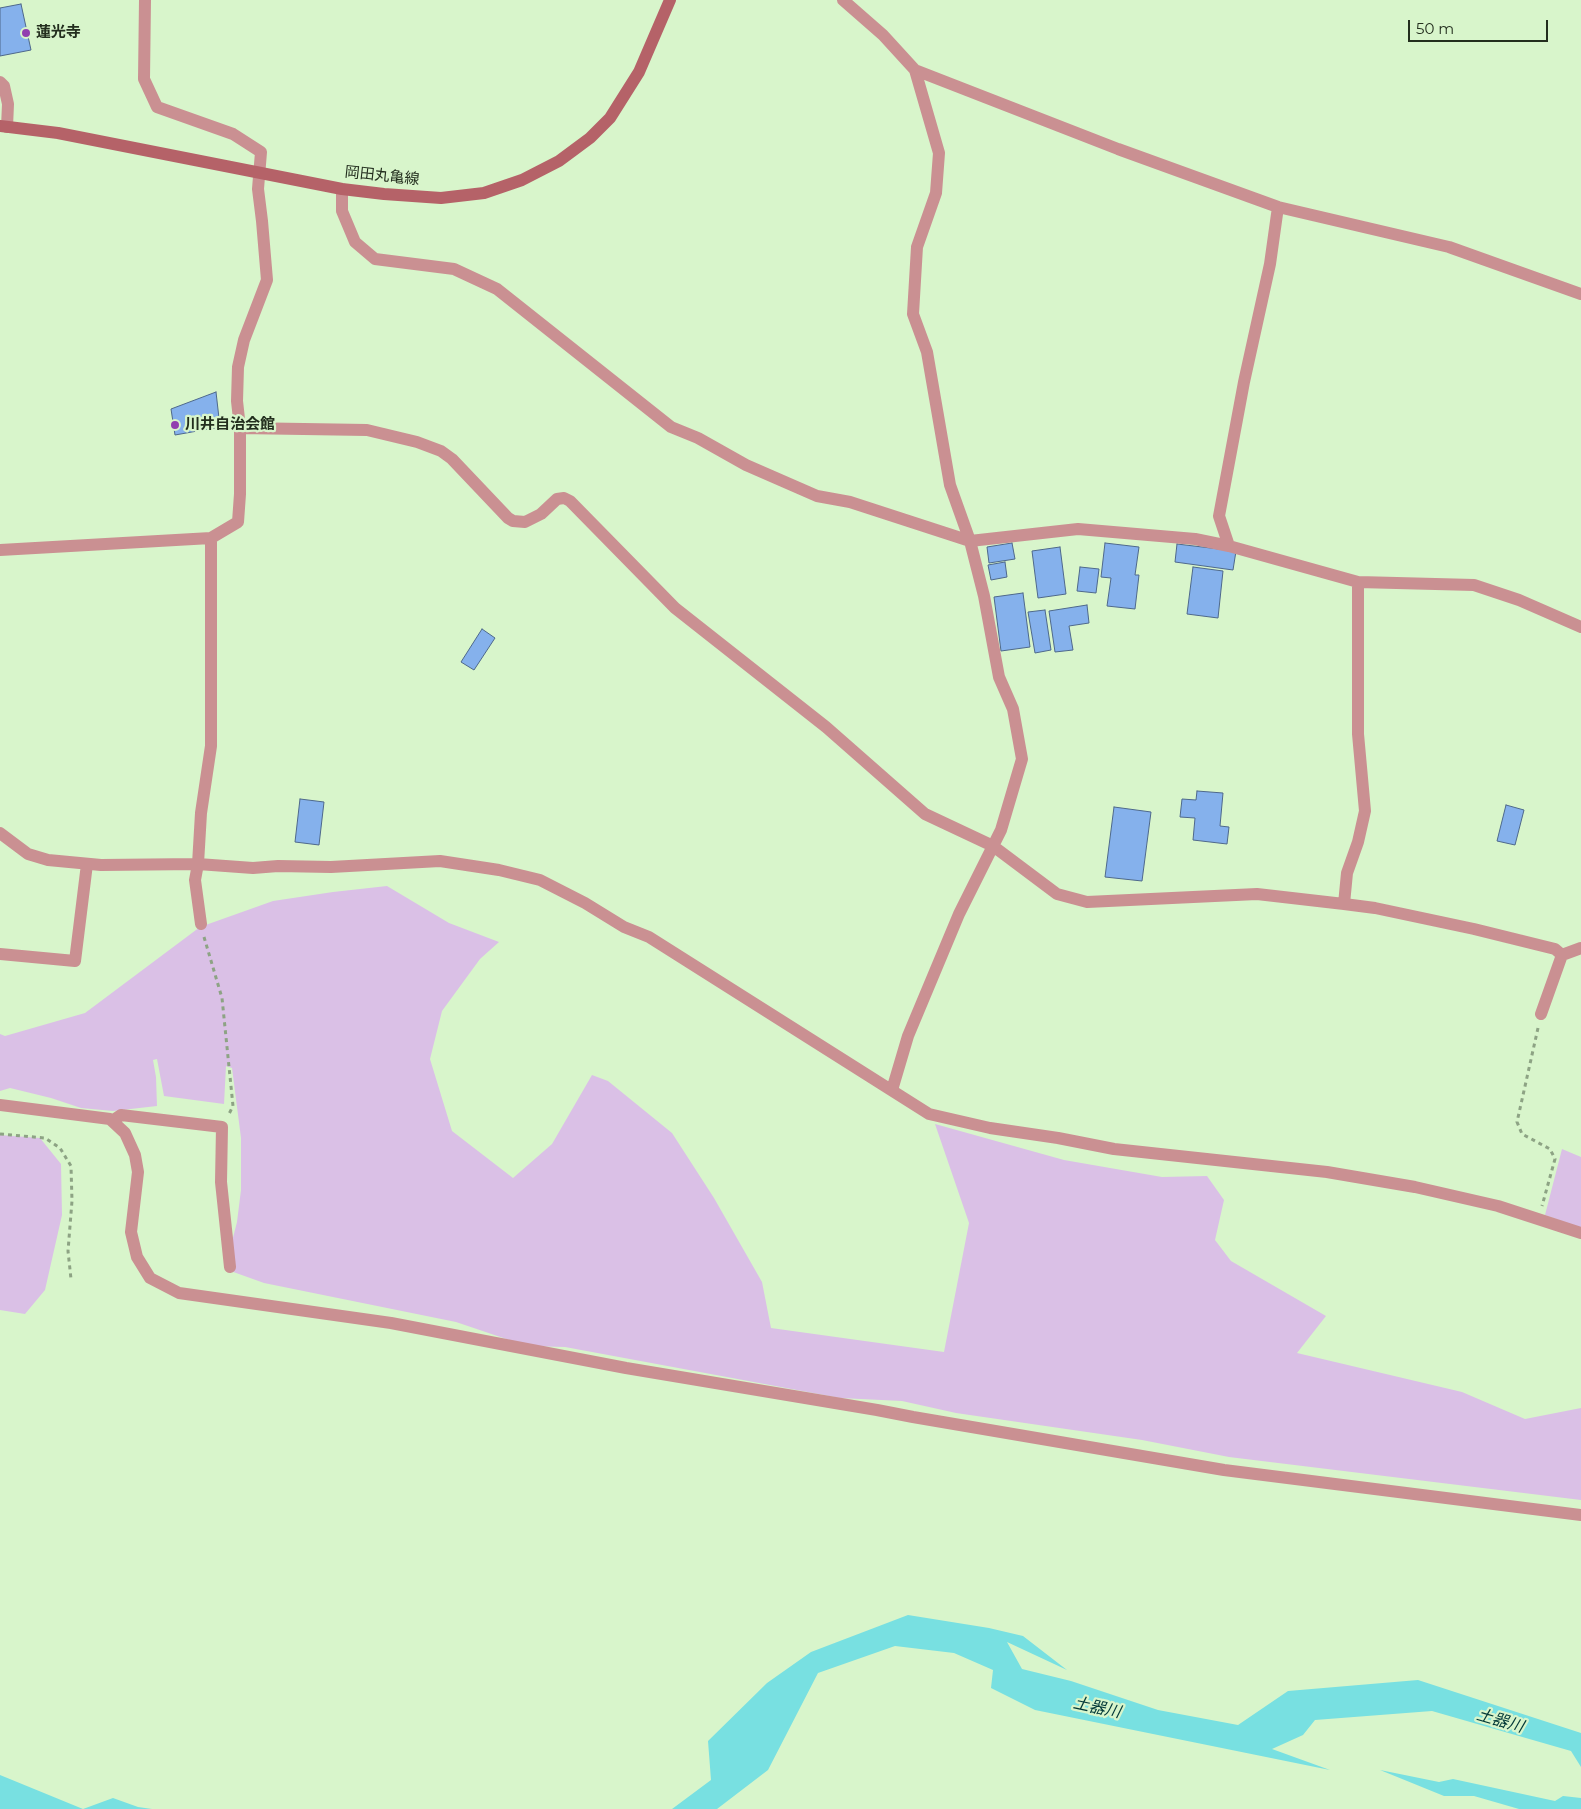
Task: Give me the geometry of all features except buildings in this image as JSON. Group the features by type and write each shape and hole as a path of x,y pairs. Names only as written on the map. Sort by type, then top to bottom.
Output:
{"main road":[{"name":"岡田丸亀線","path":"3,126 58,133 342,189 442,198 484,193 522,180 559,161 590,138 610,118 639,72 670,0"}],"street":[{"path":"0,550 211,538 238,522 240,428 237,401 238,367 244,340 267,280 258,189 261,152 233,134 157,107 144,79 145,0"},
{"path":"843,0 883,34 916,70 1118,149 1278,207 1449,247 1581,294"},
{"path":"892,1090 908,1036 959,914 1001,830 1022,758 1013,710 999,677 984,596 970,541 950,485 927,352 913,314 917,247 936,193 939,153 916,70"},
{"path":"0,82 4,86 8,104 3,126"},
{"path":"342,189 342,211 355,242 375,259 454,269 497,289 671,427 698,438 746,465 817,496 850,502 970,541 1078,530 1194,539 1229,546 1358,582 1474,585 1519,600 1581,626"},
{"path":"1229,546 1219,516 1244,382 1270,264 1278,207"},
{"path":"240,428 367,430 417,442 441,451 452,459 512,521 525,522 541,514 557,499 564,498 570,501 675,608 826,727 925,814 993,846 1058,894 1087,902 1257,894 1344,904 1375,908 1474,929 1556,949 1562,955"},
{"path":"201,924 195,880 198,864 201,813 211,746 211,538"},
{"path":"1344,904 1347,873 1358,842 1365,811 1358,734 1358,582"},
{"path":"0,834 28,854 48,860 87,864 198,864 253,868 278,866 331,867 440,861 499,870 540,880 585,903 624,927 649,937 930,1114 990,1128 1114,1149 1336,1174 1415,1187 1498,1206 1581,1233"},
{"path":"0,954 75,962 87,864"},
{"path":"1562,955 1581,948"},
{"path":"1541,1014 1562,955"},
{"path":"0,1105 110,1118 125,1133 135,1155 138,1172 130,1232 136,1257 150,1278 179,1293 391,1323 626,1368 1224,1470 1581,1515"},
{"path":"112,1121 121,1116 222,1127 221,1182 230,1267"}],"path":[{"path":"201,924 222,998 233,1106"},
{"path":"1538,1219 1555,1159 1550,1148 1522,1134 1517,1122 1541,1014"},
{"path":"0,1134 45,1138 60,1148 71,1166 72,1201 68,1251 71,1280"}],"shaded area":[{"path":"387,886 449,923 499,942 480,959 442,1011 430,1059 452,1131 513,1178 552,1144 592,1075 608,1081 672,1133 714,1198 762,1282 771,1328 944,1352 969,1223 935,1124 1064,1160 1162,1177 1207,1176 1224,1200 1215,1240 1231,1261 1326,1316 1297,1353 1462,1392 1525,1419 1581,1408 1581,1500 1229,1457 1142,1440 956,1413 902,1401 840,1398 565,1347 527,1346 456,1322 264,1283 225,1269 237,1222 241,1190 241,1138 232,1068 226,1066 224,1104 164,1096 157,1059 153,1060 156,1077 157,1106 113,1111 81,1108 10,1088 0,1091 0,1034 5,1036 85,1013 200,927 273,901"},
{"path":"0,1135 40,1138 61,1164 62,1215 45,1290 25,1314 0,1310"},
{"path":"1562,1149 1581,1157 1581,1228 1545,1215"}],"water":[{"name":"土器川","path":"908,1615 989,1628 1023,1636 1067,1670 1007,1642 1022,1669 1071,1681 1158,1710 1238,1725 1288,1691 1418,1680 1581,1733 1581,1767 1571,1751 1432,1711 1315,1720 1303,1735 1272,1749 1330,1770 1035,1710 991,1688 993,1670 954,1653 895,1646 818,1673 768,1770 717,1809 672,1809 711,1780 708,1741 767,1683 811,1652"},
{"path":"1380,1770 1439,1782 1453,1779 1555,1801 1563,1796 1581,1798 1581,1809 1519,1809 1474,1796 1444,1796"},
{"path":"0,1775 83,1809 0,1809"},
{"path":"113,1798 138,1807 152,1809 83,1809"}],"place":[{"name":"蓮光寺","path":"26,33"},
{"name":"川井自治会館","path":"175,425"}]}
